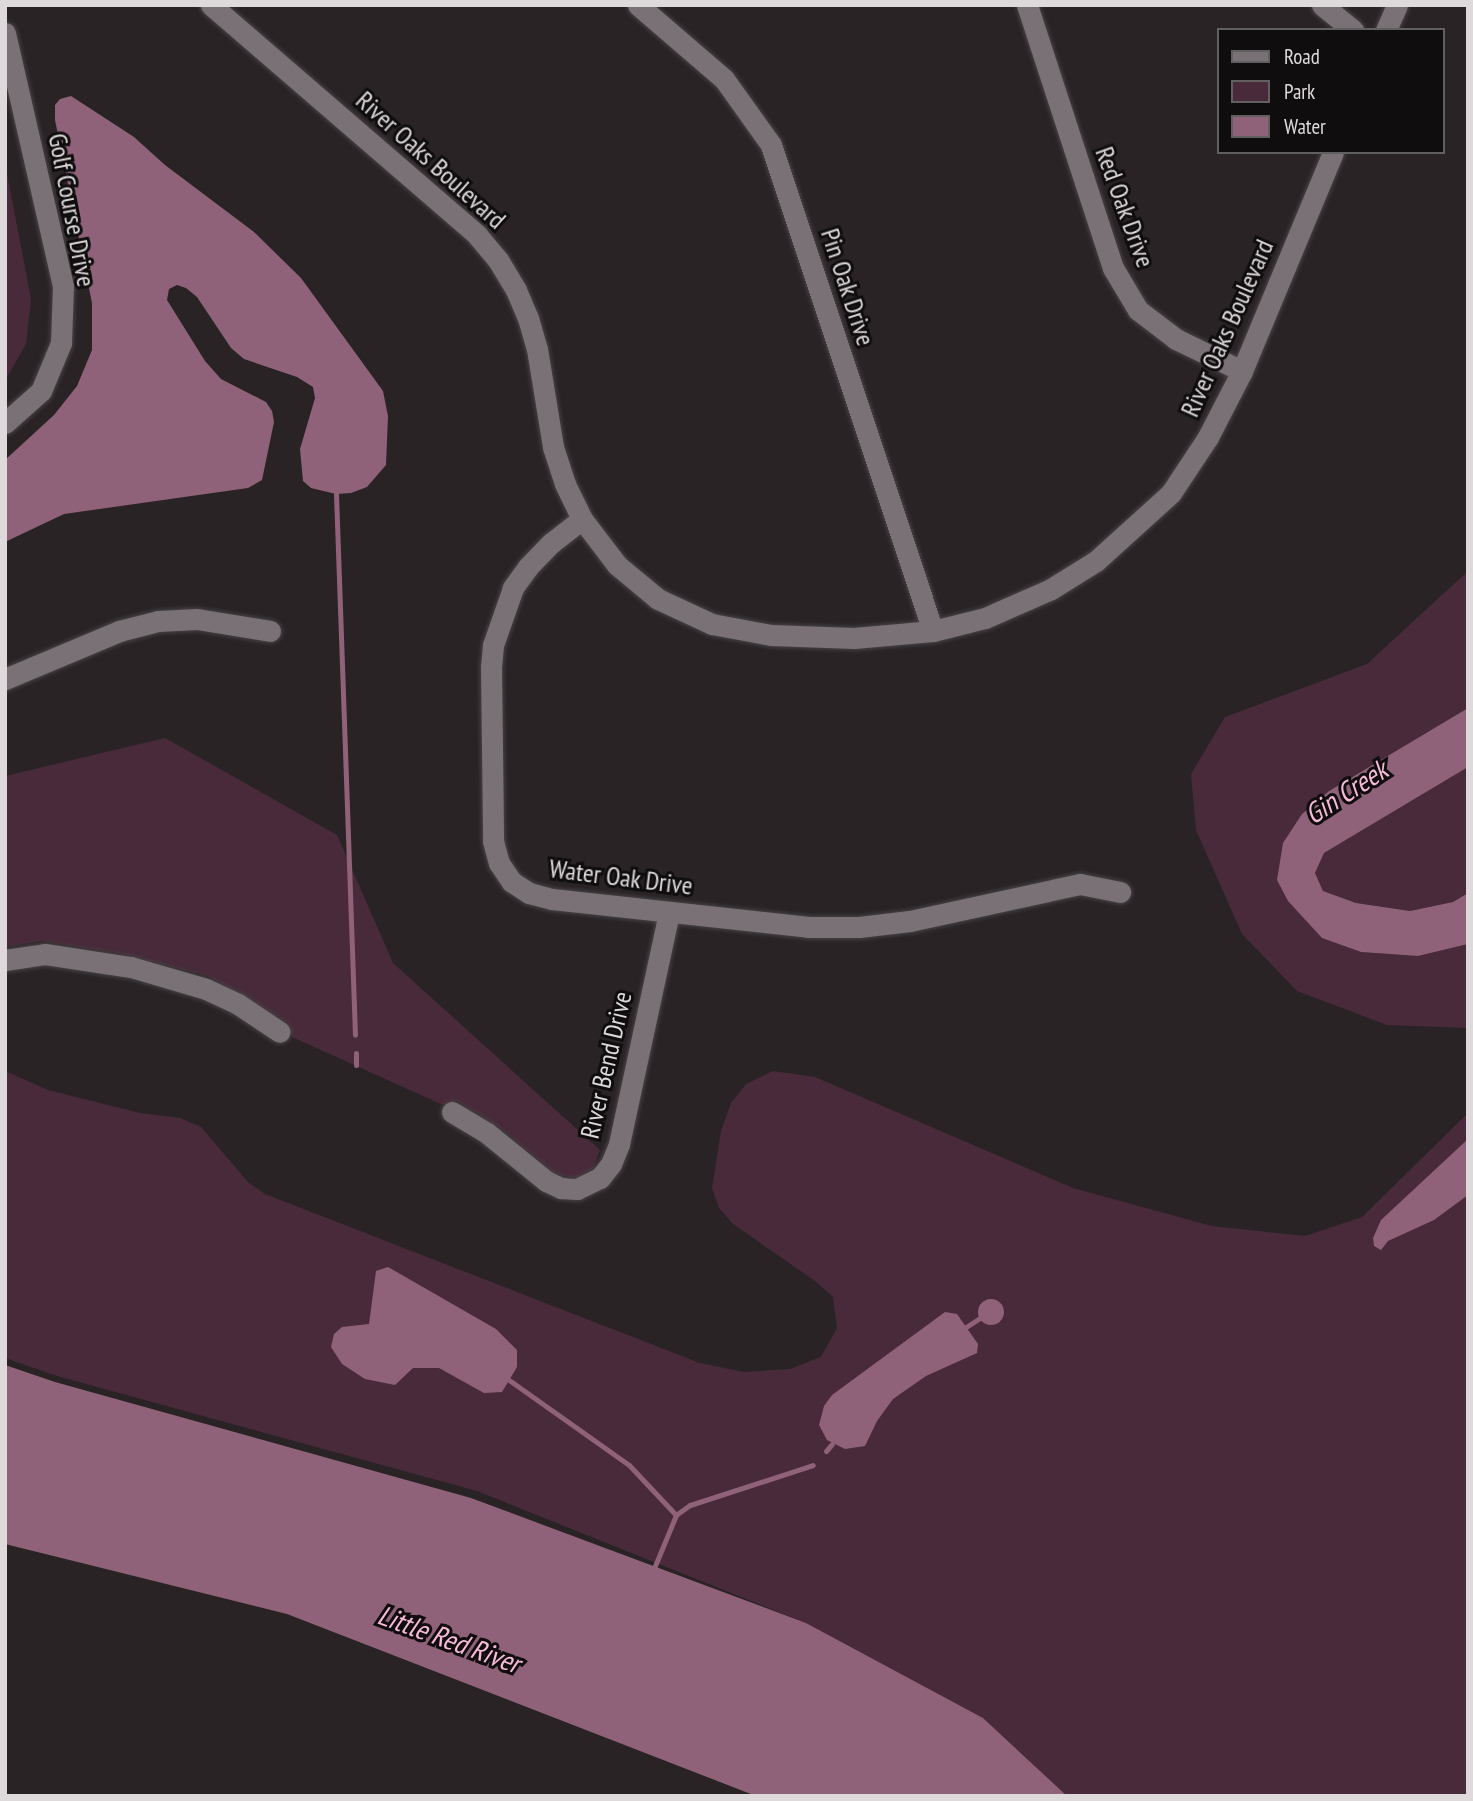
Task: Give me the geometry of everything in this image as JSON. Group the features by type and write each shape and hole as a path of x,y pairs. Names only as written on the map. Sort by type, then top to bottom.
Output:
{"street":[{"name":"River Oaks Boulevard","path":"211,5 477,235 498,260 516,290 528,318 537,349 553,447 582,519 617,565 658,600 712,624 771,635 840,638 933,631 985,618 1051,589 1096,561 1171,493 1208,437 1242,371 1333,154"},
{"name":"Pin Oak Drive","path":"638,5 724,79 771,145 933,631"},
{"name":"Red Oak Drive","path":"1027,5 1113,268 1138,310 1176,340 1242,371"},
{"path":"1322,5 1351,28"},
{"path":"1387,28 1397,5"},
{"name":"Golf Course Drive","path":"5,33 63,286 61,343 41,391 5,423"},
{"name":"Water Oak Drive","path":"582,519 551,542 528,566 513,588 499,623 491,667 493,841 499,863 512,882 529,893 552,899 808,927 859,927 910,922 1080,884 1120,892"},
{"path":"5,679 119,631 158,621 197,619 270,631"},
{"name":"River Bend Drive","path":"452,1112 487,1133 546,1181 561,1188 577,1189 600,1178 611,1164 618,1144 669,912"},
{"path":"5,960 46,954 131,967 206,989 238,1003 279,1032"}],"green space":[{"path":"5,163 31,299 26,344 5,381"},
{"path":"1468,571 1468,708 1329,791 1302,814 1322,938 1361,952 1418,956 1468,944 1468,1028 1387,1025 1297,991 1242,934 1196,830 1191,774 1225,717 1367,664"},
{"path":"165,738 337,835 393,963 600,1150 593,1169 575,1179 554,1173 496,1125 457,1101 443,1105 292,1037 287,1022 208,976 122,954 42,941 5,947 5,776"},
{"path":"1468,767 1468,893 1453,902 1410,911 1356,903 1323,891 1315,873 1324,853"},
{"path":"5,1071 48,1090 140,1113 180,1118 201,1127 248,1182 265,1194 700,1363 744,1372 790,1369 821,1357 837,1328 833,1297 815,1281 733,1224 719,1208 712,1188 721,1131 731,1103 746,1084 773,1071 815,1077 1073,1188 1212,1226 1305,1236 1362,1217 1468,1113 1468,1796 1067,1796 983,1718 806,1623 477,1491 57,1376 5,1358"}],"water":[{"path":"71,96 134,137 165,165 254,232 301,278 383,391 388,416 386,465 367,487 351,493 336,494 311,488 303,481 300,449 315,398 313,387 297,377 244,359 231,348 197,297 177,285 169,289 167,300 205,361 221,379 266,402 272,411 274,422 262,480 248,488 64,514 5,542 5,460 54,415 77,386 92,350 92,303 55,120 55,105 60,99"},
{"name":"Gin Creek","path":"1468,708 1468,767 1324,853 1315,873 1323,891 1356,903 1410,911 1453,902 1468,893 1468,944 1418,956 1361,952 1322,938 1288,901 1277,880 1283,843 1302,814 1329,791"},
{"path":"1468,1139 1468,1195 1434,1220 1388,1241 1381,1250 1374,1246 1373,1238 1381,1220"},
{"path":"388,1267 496,1329 517,1350 517,1367 502,1392 484,1393 439,1368 413,1368 395,1385 365,1379 342,1364 331,1347 334,1334 342,1327 369,1324 376,1271"},
{"path":"991,1299 1000,1303 1004,1312 1000,1321 991,1325 982,1321 978,1312 982,1303"},
{"path":"945,1312 957,1314 978,1344 977,1353 926,1376 893,1399 877,1421 865,1446 845,1449 827,1440 819,1425 824,1406 832,1395"},
{"name":"Little Red River","path":"5,1365 55,1382 471,1498 806,1623 983,1718 1067,1796 756,1796 287,1614 5,1544"}],"waterway":[{"path":"336,494 355,1035"},
{"path":"356,1053 356,1065"},
{"path":"966,1327 980,1318"},
{"path":"509,1380 629,1465 676,1515"},
{"path":"826,1451 832,1444"},
{"path":"652,1573 676,1515 690,1505 813,1465"}]}
